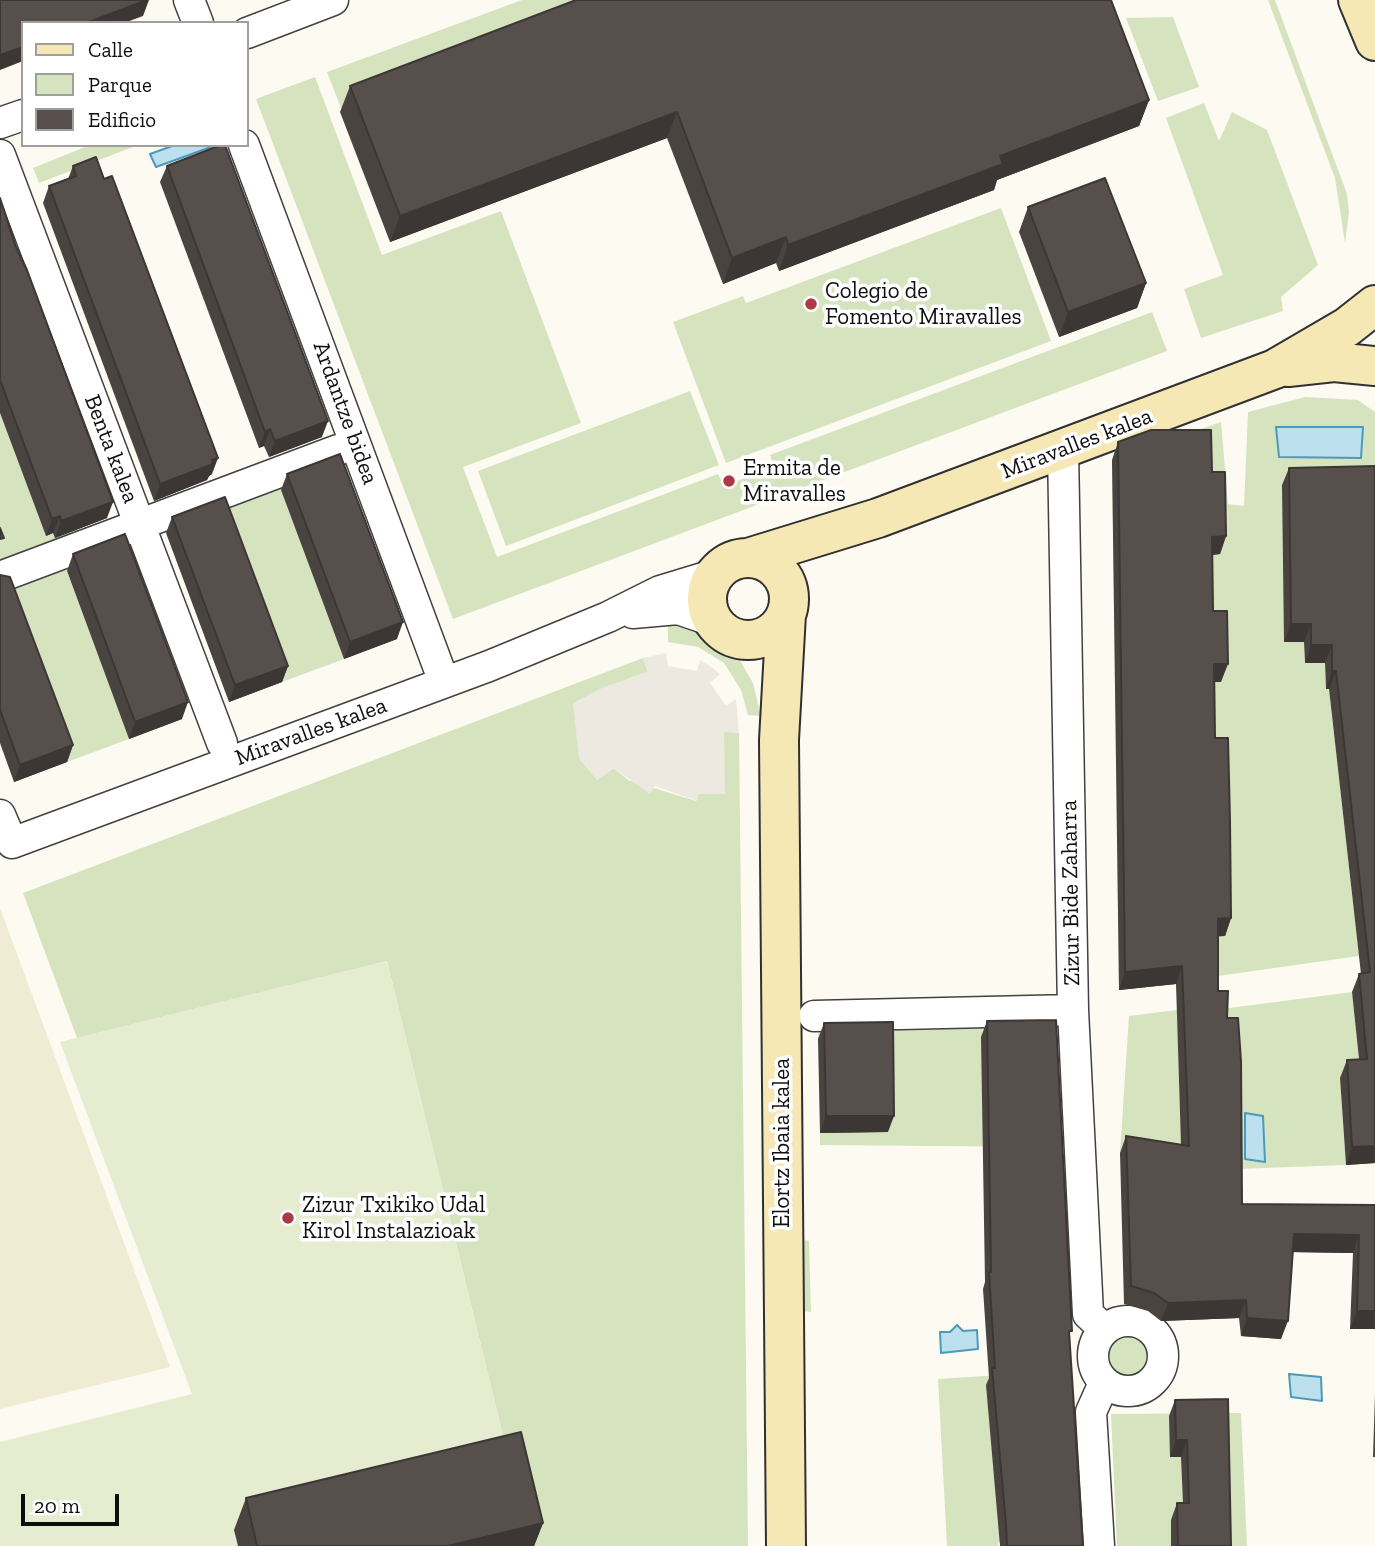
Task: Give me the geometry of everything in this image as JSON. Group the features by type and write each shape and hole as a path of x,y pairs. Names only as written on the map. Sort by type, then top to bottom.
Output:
{"street":[{"path":"189,0 197,21"},
{"path":"248,33 333,0"},
{"path":"1358,0 1375,41"},
{"path":"0,123 21,116"},
{"name":"Ardantze bidea","path":"245,147 444,682"},
{"name":"Benta kalea","path":"0,155 222,743"},
{"name":"Miravalles kalea","path":"0,815 12,843 444,682 608,617 650,596 732,566 878,519 1275,369 1348,327 1375,305"},
{"name":"Miravalles kalea","path":"1275,369 1319,362 1375,366"},
{"name":"Zizur Bide Zaharra","path":"1063,449 1073,1010 1088,1314 1104,1329"},
{"path":"0,578 338,450"},
{"name":"Miravalles kalea","path":"788,605 808,565 878,519"},
{"path":"771,565 781,575 788,605 780,626 769,635 757,639 723,629 707,597 732,566 771,565"},
{"name":"Elortz Ibaia kalea","path":"786,1546 779,740 788,605"},
{"name":"Miravalles kalea","path":"608,617 650,610 678,610 723,629"},
{"name":"Elortz Ibaia kalea","path":"723,629 753,660 763,677 779,740"},
{"path":"814,1016 1073,1010"},
{"path":"1136,1322 1155,1334 1164,1355 1162,1367 1148,1386 1126,1392 1104,1382 1096,1373 1093,1350 1104,1329 1114,1323 1136,1322"},
{"path":"1099,1546 1091,1412 1104,1382"}],"shaded area":[{"path":"666,653 668,666 697,671 700,660 710,666 720,674 710,683 726,706 736,699 739,733 724,732 725,794 698,794 697,801 655,786 650,794 614,768 597,780 579,759 573,703 604,687 648,672 643,658"},
{"path":"0,908 170,1367 0,1409"}],"green space":[{"path":"522,0 618,0 341,108 327,72"},
{"path":"1268,0 1275,0 1347,194 1349,212 1345,243 1335,178"},
{"path":"1173,17 1199,87 1158,101 1126,18"},
{"path":"315,77 382,255 501,211 581,423 463,467 497,557 718,474 724,486 774,467 770,455 1152,312 1167,351 453,619 256,99"},
{"path":"1204,103 1219,141 1232,112 1267,130 1318,265 1281,297 1283,311 1201,338 1184,289 1223,275 1166,118"},
{"path":"85,147 133,147 39,183 33,168"},
{"path":"1001,208 1051,341 726,463 673,322 743,296 746,303"},
{"path":"690,391 719,465 506,546 478,471"},
{"path":"1305,397 1358,400 1375,412 1375,484 1284,642 1304,642 1305,663 1325,663 1359,956 1119,990 1112,460 1221,422 1228,504 1244,506 1248,412"},
{"path":"0,413 46,536 76,525 81,539 0,569"},
{"path":"280,486 344,659 282,682 218,510"},
{"path":"65,566 129,739 67,762 3,590"},
{"path":"668,626 688,627 715,639 738,657 753,683 761,716 748,715 741,690 724,663 698,647 668,642"},
{"path":"643,658 648,672 630,678 597,780 614,768 628,780 696,801 698,794 724,794 724,731 739,733 748,1546 530,1546 387,961 77,1038 23,893"},
{"name":"Zizur Txikiko Udal Kirol Instalazioak","path":"387,961 530,1546 0,1546 0,1442 192,1394 60,1042"},
{"path":"1352,992 1360,1067 1340,1078 1346,1165 1236,1169 1222,1009"},
{"path":"1177,1010 1182,1164 1120,1153 1129,1016"},
{"path":"1050,1024 1055,1147 820,1145 820,1133 888,1132 887,1039 818,1039 819,1027"},
{"path":"800,1239 809,1241 811,1312 802,1311"},
{"path":"1129,1337 1143,1343 1149,1357 1143,1371 1129,1377 1115,1371 1109,1357 1115,1343"},
{"path":"1064,1371 1075,1536 998,1542 998,1546 947,1546 938,1379"},
{"path":"1241,1413 1247,1546 1117,1546 1111,1414"}],"water":[{"path":"169,147 211,147 156,167 150,154"},
{"path":"1276,427 1363,427 1361,458 1279,457"},
{"path":"1245,1113 1263,1116 1265,1162 1245,1159"},
{"path":"957,1325 963,1331 977,1330 978,1349 941,1353 940,1332 950,1332"},
{"path":"1289,1374 1321,1377 1322,1401 1291,1397"}],"building":[{"path":"0,0 147,0 91,21 21,21 21,48 0,55"},
{"path":"576,0 1111,0 1149,100 1000,156 1003,164 788,245 786,237 732,258 677,112 400,216 350,86"},
{"path":"216,147 226,147 328,421 275,441 270,429 265,432 167,166"},
{"path":"96,157 104,179 112,176 218,458 212,460 213,464 160,484 49,186 76,176 73,166"},
{"path":"1105,178 1146,283 1068,312 1028,207"},
{"path":"0,198 113,502 61,521 60,516 52,519 0,380"},
{"path":"1151,430 1211,430 1212,472 1225,472 1226,536 1212,537 1213,611 1227,611 1228,664 1214,664 1215,738 1228,738 1230,821 1231,918 1218,919 1218,991 1228,991 1227,1018 1238,1018 1242,1204 1375,1205 1375,1311 1357,1311 1359,1235 1294,1234 1288,1321 1247,1318 1246,1300 1168,1303 1154,1293 1131,1286 1126,1136 1189,1146 1182,966 1125,972 1118,442"},
{"path":"340,454 403,622 350,642 287,474"},
{"path":"1375,466 1375,1146 1352,1147 1347,1060 1367,1059 1359,974 1370,972 1336,671 1332,671 1332,645 1311,645 1311,624 1291,624 1289,468"},
{"path":"225,497 288,666 235,685 172,517"},
{"path":"125,534 188,702 135,722 73,554"},
{"path":"0,575 10,577 73,745 20,765 0,710"},
{"path":"1056,1020 1072,1331 1069,1331 1083,1546 1007,1546 992,1368 995,1368 989,1272 987,1021"},
{"path":"893,1022 894,1116 826,1116 824,1023"},
{"path":"1228,1399 1231,1546 1178,1546 1177,1503 1189,1503 1187,1440 1176,1440 1175,1400"},
{"path":"521,1432 543,1523 448,1546 257,1546 246,1498"}],"place":[{"name":"Colegio de Fomento Miravalles","path":"811,304"},
{"name":"Ermita de Miravalles","path":"729,481"},
{"name":"Zizur Txikiko Udal Kirol Instalazioak","path":"288,1218"}]}
